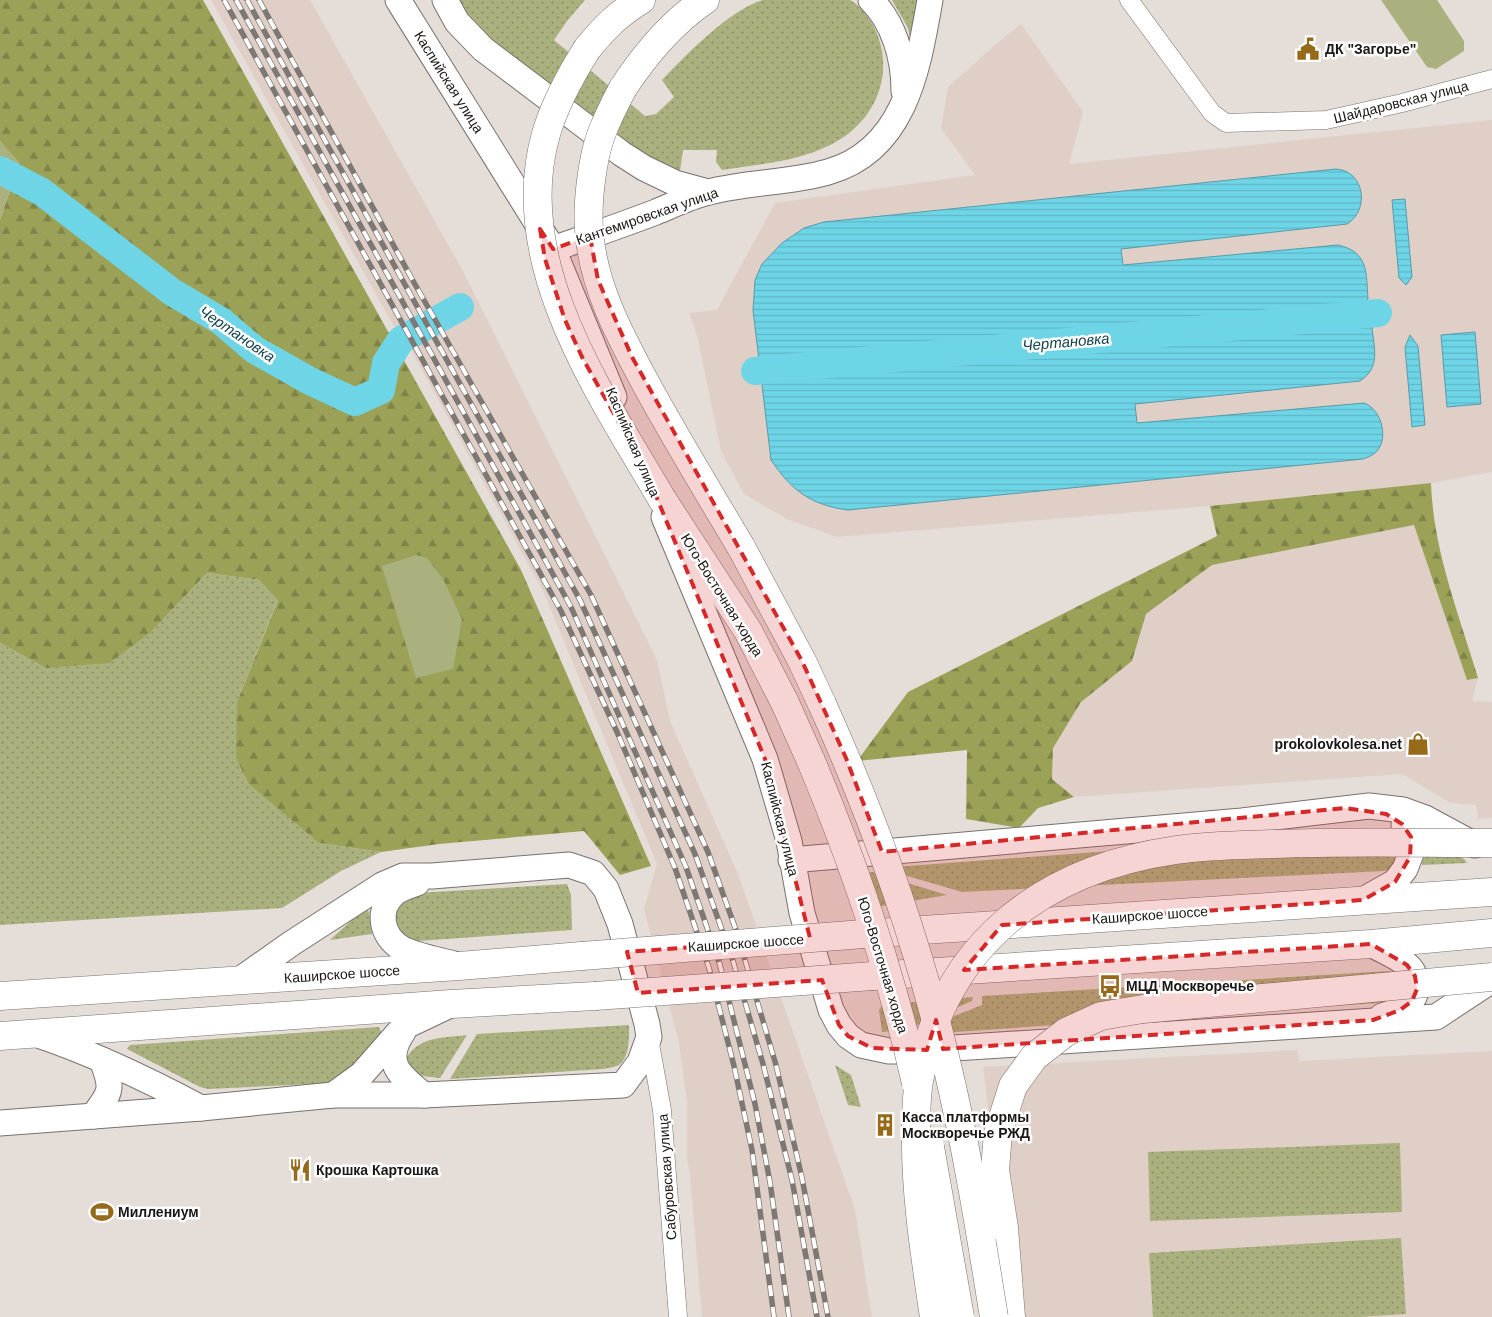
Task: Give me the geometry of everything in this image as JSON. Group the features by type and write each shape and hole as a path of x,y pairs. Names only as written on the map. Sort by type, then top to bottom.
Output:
{"main road":[{"name":"Каспийская улица","path":"398,0 553,249 765,759 788,841 802,913 831,1010 839,1025 848,1036 861,1044 881,1049 907,1051 1436,1017 1492,979"},
{"path":"444,0 457,22 483,50 622,154 644,168 675,183 708,192"},
{"name":"Юго-Восточная хорда","path":"641,0 625,7 603,29 587,49 563,89 554,111 540,160 538,183 539,216 545,259 552,285 582,359 676,521 748,631 784,703 828,803 869,914 903,1027 932,1160 960,1317"},
{"path":"871,0 885,18 897,45 904,80 904,103"},
{"name":"Кантемировская улица","path":"553,249 708,192 813,175 840,168 860,156 878,142 896,119 904,103 916,70 930,0"},
{"path":"704,3 654,45 638,65 623,88 600,138 591,187 589,229 592,258 598,280 610,310 632,357 668,423 741,547 802,661 846,758 866,808 913,943 946,1057 966,1154 994,1317"},
{"path":"791,860 1242,821 1369,806 1403,810 1425,818 1492,855"},
{"path":"1345,808 1386,814 1402,824 1411,837 1413,848 1405,869 1395,882 1363,900"},
{"path":"934,1317 918,1181 916,1113 919,1082 934,1027 959,976 977,952 1013,915 1036,898 1062,883 1088,872 1121,861 1178,849 1319,842 1492,844"},
{"path":"0,1123 201,1108 333,1095 424,1095 623,1085 640,1062 649,1037 620,924 606,889 593,873 569,865 432,876 403,876 382,885 292,943 238,981"},
{"path":"432,876 396,893 384,908 383,918 387,935 402,949 458,966"},
{"name":"Каширское шоссе","path":"0,996 458,966 863,934 1492,892"},
{"path":"0,1036 451,1004 1372,944 1492,933"},
{"path":"1372,944 1407,965 1415,976 1417,989 1412,1001 1400,1010 1373,1020"},
{"path":"1011,1317 1004,1228 995,1170 998,1133 1012,1086 1034,1056 1066,1032 1101,1016 1143,1009 1492,979"},
{"path":"333,1095 362,1074 398,1033 451,1004"},
{"path":"408,1026 395,1046 394,1063 404,1079 424,1095"},
{"path":"35,1034 73,1047 168,1090 201,1108"},
{"path":"93,1116 106,1100 110,1089 109,1078 102,1060"}],"street":[{"name":"Шайдаровская улица","path":"1129,0 1212,113 1226,123 1326,120 1402,103 1492,79"},
{"name":"Сабуровская улица","path":"649,1037 662,1110 678,1317"}],"highlighted area":[{"path":"540,229 553,249 590,236 598,280 632,357 802,661 846,758 882,852 1345,808 1386,814 1402,824 1411,837 1410,857 1395,882 1363,900 1002,925 964,970 1371,944 1407,965 1415,976 1417,989 1412,1001 1400,1010 1373,1020 943,1049 936,1020 927,1050 872,1048 848,1036 839,1025 822,980 638,993 627,952 810,938 765,759 644,467 583,359 565,320 545,259"}],"shaded area":[{"path":"211,0 310,0 464,273 657,660 670,721 738,874 855,1210 872,1317 702,1317 690,1174 687,1159 687,1101 679,1043 644,909 657,864 543,591 406,341 396,330"},
{"path":"1021,24 1083,112 1069,164 1492,120 1492,472 1431,483 1210,506 837,537 787,519 744,494 721,451 697,335 689,313 717,310 775,203 975,175 941,128 948,87"},
{"path":"1414,525 1467,679 1478,678 1472,701 1492,702 1492,818 1478,819 1476,805 1450,803 1402,774 1074,797 1052,779 1053,748 1081,702 1132,661 1146,614 1212,565"},
{"path":"1298,1050 1299,1061 1492,1051 1492,1317 1015,1317 983,1067"}],"green space":[{"path":"0,0 203,0 521,570 651,866 620,875 584,831 439,844 381,852 319,843 249,784 236,758 237,702 278,600 259,580 207,573 151,632 109,663 46,668 0,643 0,220 19,163 0,141"},
{"path":"453,0 585,0 554,40 645,116 656,114 674,97 662,80 709,34 750,5 763,0 850,0 863,11 873,25 880,41 883,73 880,89 874,104 853,130 839,140 812,153 782,161 722,170 716,162 717,150 683,150 680,171 658,168 510,62"},
{"path":"892,0 921,0 911,42 908,28"},
{"path":"1381,0 1437,0 1464,41 1464,51 1436,69 1427,67"},
{"path":"0,141 19,162 0,220"},
{"path":"1431,483 1437,533 1448,582 1478,678 1467,680 1414,525 1212,565 1146,614 1132,661 1081,702 1053,748 1052,779 1074,797 1038,808 1019,828 966,819 967,750 857,761 908,692 1217,536 1210,506"},
{"path":"417,555 427,558 443,579 462,619 453,669 416,678 382,566"},
{"path":"207,573 259,580 278,599 237,702 319,843 381,852 341,871 282,908 0,925 0,643 46,668 151,632"},
{"path":"1378,831 1386,832 1398,858 1391,869 1384,871 962,892 880,868"},
{"path":"1427,842 1433,842 1464,859 1467,863 1422,865"},
{"path":"872,872 947,895 859,910 848,878"},
{"path":"567,884 571,895 572,930 418,941 397,932 396,911 400,904 417,893"},
{"path":"366,907 369,912 372,934 330,940"},
{"path":"1389,971 1396,973 1390,1001 1378,1003 911,1035 911,1033 982,1005 982,996"},
{"path":"973,997 972,1001 906,1030 882,1032 879,1010 882,1005"},
{"path":"629,1025 627,1052 623,1061 616,1066 603,1069 450,1079 477,1034"},
{"path":"379,1027 382,1034 355,1071 334,1083 208,1089 200,1087 127,1049 130,1045"},
{"path":"467,1035 440,1078 423,1076 414,1072 411,1068 407,1057 419,1045 433,1039"},
{"path":"835,1065 851,1075 861,1107 848,1105"},
{"path":"1400,1143 1402,1212 1150,1221 1148,1152"},
{"path":"1401,1238 1406,1314 1359,1317 1153,1317 1149,1253"}],"water":[{"path":"1336,169 1346,171 1353,176 1361,192 1359,210 1347,224 1121,249 1123,265 1338,245 1348,248 1361,258 1367,281 1368,299 1365,302 766,359 768,379 1370,325 1372,327 1375,350 1374,364 1367,376 1360,381 1135,404 1137,423 1364,403 1375,411 1383,431 1381,445 1371,456 1363,459 848,510 823,504 804,495 787,480 771,460 753,310 755,280 762,264 782,243 804,228 824,222"},
{"path":"1405,199 1412,277 1406,285 1399,278 1392,200"},
{"path":"1475,332 1481,404 1447,407 1441,335"},
{"path":"1410,335 1418,346 1425,425 1412,427 1405,347"}],"waterway":[{"name":"Чертановка","path":"0,170 42,192 172,292 221,321 255,350 310,381 355,402 381,390 386,363 401,340 460,307"},
{"name":"Чертановка","path":"755,371 1378,313"}],"railway":[{"path":"224,0 561,611 617,732 675,868 709,968 734,1066 752,1150 774,1317"},
{"path":"236,0 571,607 686,867 720,965 755,1104 770,1182 789,1317"},
{"path":"247,0 580,600 695,854 733,961 763,1064 792,1180 817,1317"},
{"path":"259,0 412,279 591,595 708,852 737,933 776,1065 802,1178 828,1317"}],"place":[{"name":"ДК \"Загорье\"","path":"1308,49"},
{"name":"prokolovkolesa.net","path":"1418,744"},
{"name":"МЦД Москворечье","path":"1110,986"},
{"name":"Касса платформы Москворечье РЖД","path":"885,1125"},
{"name":"Крошка Картошка","path":"300,1170"},
{"name":"Миллениум","path":"102,1212"}]}
